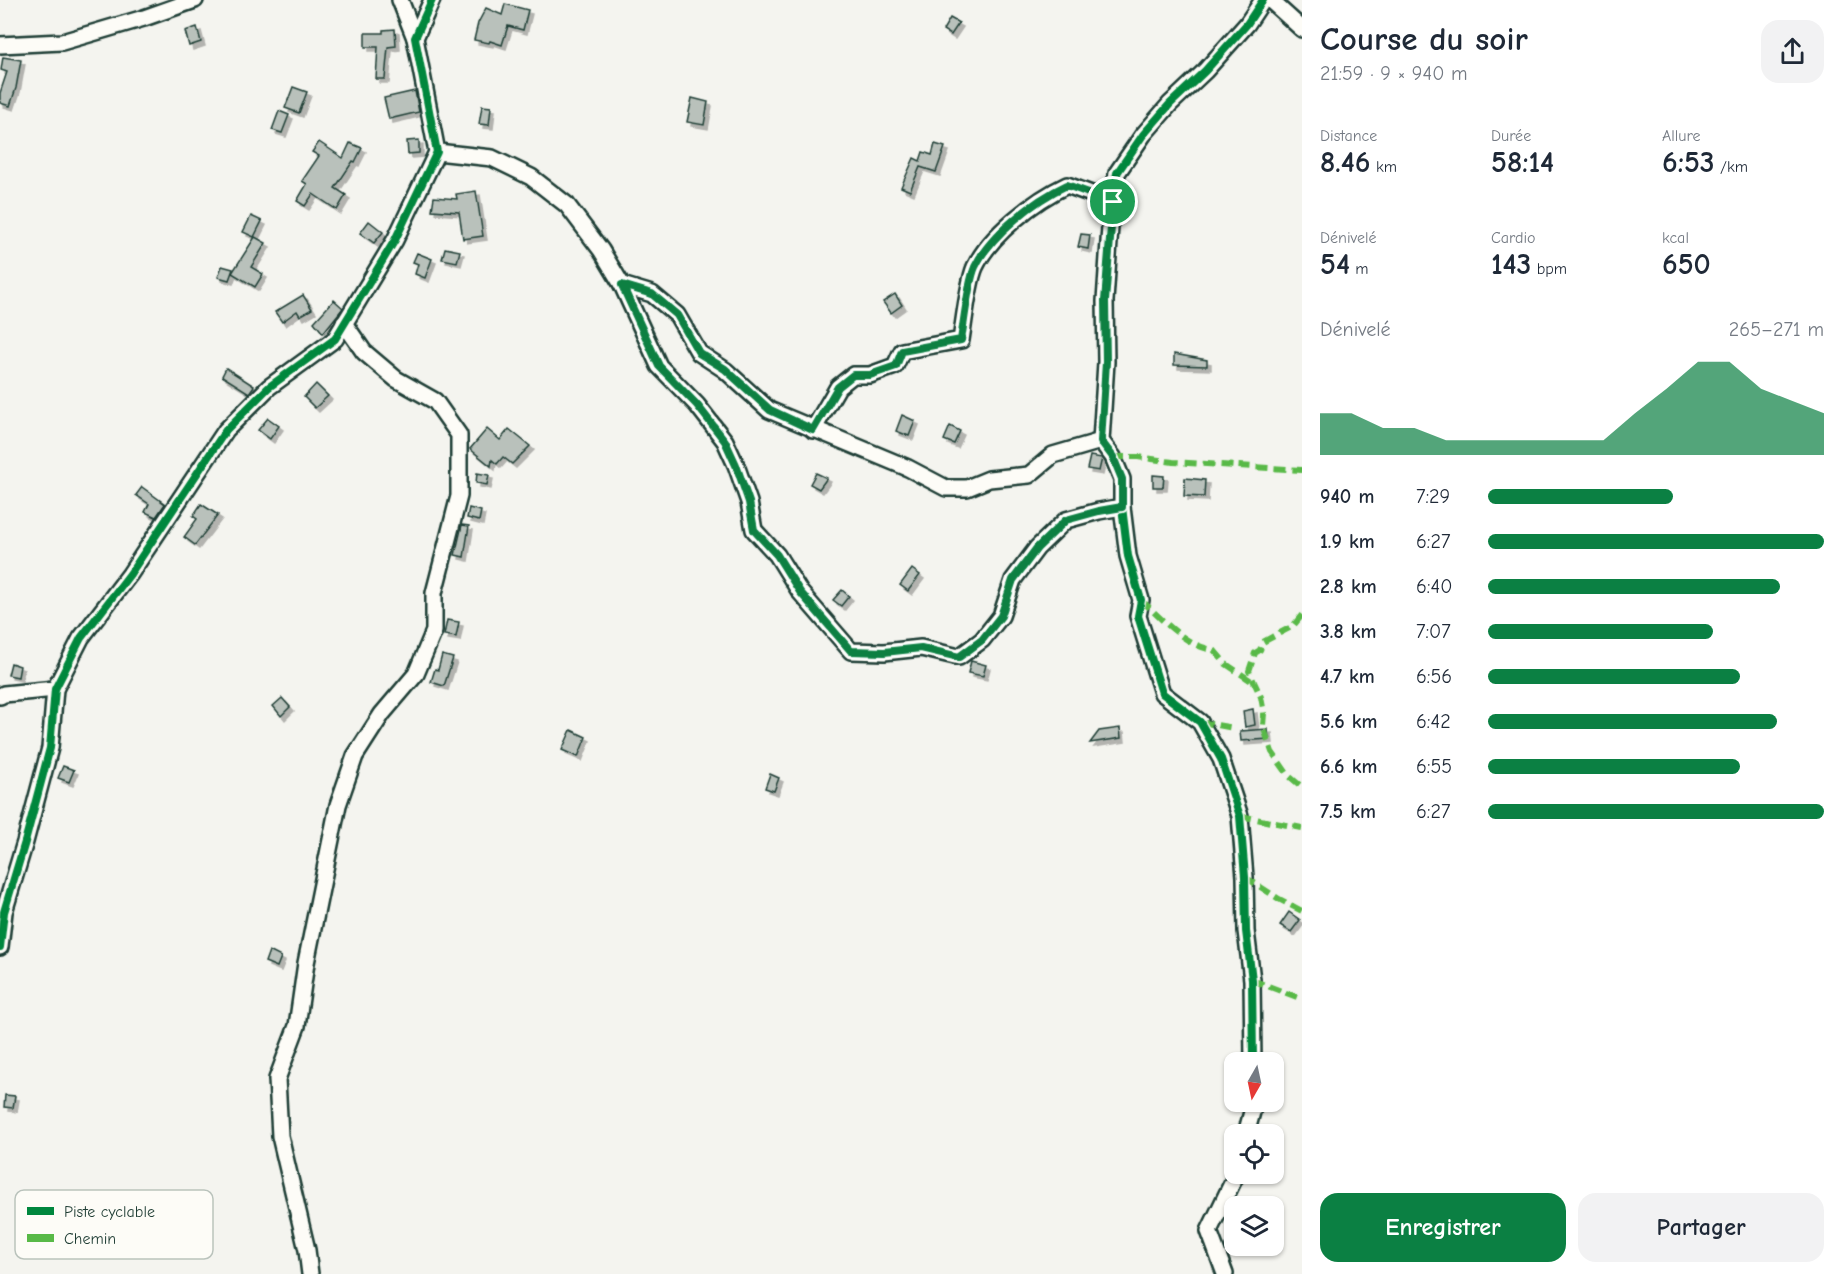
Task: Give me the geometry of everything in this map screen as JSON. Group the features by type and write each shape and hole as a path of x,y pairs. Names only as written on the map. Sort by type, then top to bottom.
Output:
{"street":[{"path":"0,45 62,42 144,18 195,0"},
{"path":"0,947 4,912 50,748 55,689 81,638 130,574 226,430 269,387 335,339 395,240 436,152 415,38 400,0"},
{"path":"415,38 432,0"},
{"path":"1253,1052 1252,980 1246,931 1245,877 1240,816 1221,759 1200,722 1162,693 1138,616 1141,600 1128,556 1122,507 1122,479 1113,457 1101,441 1106,362 1105,301 1113,202 1118,173 1143,135 1170,104 1205,71 1246,24 1263,0"},
{"path":"1270,0 1302,29"},
{"path":"436,152 492,158 531,177 567,205 601,250 622,285 659,366 697,405 725,441 749,502 754,530 777,555 800,592 851,651 884,652 921,648 959,657 982,640 1001,616 1013,580 1037,548 1066,520 1122,507"},
{"path":"813,430 838,387 853,375 870,375 896,366 902,351 961,340 975,268 994,240 1030,208 1067,185 1113,202"},
{"path":"622,285 652,294 677,315 699,353 725,369 770,410 908,468 946,488 967,488 988,479 1029,475 1053,455 1101,441"},
{"path":"310,1274 305,1239 280,1136 277,1079 297,1026 306,963 338,805 355,756 382,714 416,674 434,631 434,593 459,496 459,435 435,400 396,378 364,352 344,323"},
{"path":"0,696 55,689"},
{"path":"1225,1274 1209,1231 1232,1184"}],"building":[{"path":"505,4 528,10 523,30 508,26 502,45 490,41 489,43 474,40 478,23 486,8 502,15"},
{"path":"950,18 959,23 951,35 943,30"},
{"path":"197,27 201,42 189,46 185,31"},
{"path":"395,29 396,46 388,47 385,79 376,79 378,47 365,47 365,33 383,33 383,30"},
{"path":"3,57 21,60 10,106 0,103 0,93 7,72 1,70"},
{"path":"293,87 307,92 299,113 285,108"},
{"path":"415,91 419,112 389,119 384,98"},
{"path":"692,98 708,102 704,125 687,122"},
{"path":"482,106 491,107 489,125 479,124"},
{"path":"279,111 289,115 282,133 272,130"},
{"path":"419,140 419,153 408,154 407,141"},
{"path":"319,142 343,158 350,143 362,148 355,162 353,161 335,188 346,195 337,210 313,194 305,206 297,201 307,184 302,181 319,156 312,152"},
{"path":"935,144 945,147 936,172 920,167 910,191 901,187 914,158 920,161 923,152 932,155"},
{"path":"476,191 483,236 463,239 459,212 432,210 434,197 457,199 456,194"},
{"path":"251,216 262,221 254,237 243,232"},
{"path":"369,221 383,232 374,243 360,233"},
{"path":"1081,234 1090,235 1088,249 1078,247"},
{"path":"255,237 266,243 251,267 263,274 255,287 232,273"},
{"path":"445,248 460,251 457,262 442,259"},
{"path":"417,253 432,259 425,278 415,274 418,264 413,262"},
{"path":"222,266 233,269 229,280 218,277"},
{"path":"895,294 902,305 891,313 883,302"},
{"path":"303,295 312,309 300,316 297,311 282,322 275,312"},
{"path":"334,300 343,308 323,333 314,322"},
{"path":"1174,354 1207,360 1207,366 1174,365"},
{"path":"226,368 254,386 249,393 222,376"},
{"path":"316,384 328,396 315,408 304,397"},
{"path":"902,415 915,421 909,436 896,431"},
{"path":"268,418 279,426 270,439 258,430"},
{"path":"950,426 960,431 954,444 944,440"},
{"path":"487,429 500,440 509,429 530,446 512,464 503,457 497,464 492,460 491,466 470,449"},
{"path":"1090,456 1102,458 1099,471 1087,469"},
{"path":"477,473 489,475 487,485 476,483"},
{"path":"816,473 827,478 819,489 810,484"},
{"path":"1153,475 1164,476 1163,487 1153,487"},
{"path":"1185,478 1205,480 1204,497 1184,496"},
{"path":"142,487 165,504 156,517 145,512 149,504 136,495"},
{"path":"201,504 218,515 195,545 184,537 197,519 193,516"},
{"path":"469,508 481,511 479,521 467,518"},
{"path":"462,525 469,526 464,557 455,555"},
{"path":"912,569 920,575 908,591 900,585"},
{"path":"842,590 849,596 841,606 833,600"},
{"path":"447,620 459,622 456,637 444,635"},
{"path":"442,655 453,658 444,686 431,682 435,669 438,670"},
{"path":"971,661 986,665 983,676 968,673"},
{"path":"11,663 20,666 18,677 8,675"},
{"path":"282,698 290,707 281,716 273,706"},
{"path":"1253,709 1255,725 1245,727 1243,711"},
{"path":"1120,728 1121,738 1090,743 1099,731"},
{"path":"1268,729 1269,739 1241,741 1240,731"},
{"path":"571,730 586,737 578,757 562,750"},
{"path":"63,766 74,770 69,782 58,778"},
{"path":"770,774 779,778 774,791 765,788"},
{"path":"1289,912 1300,920 1291,932 1280,925"},
{"path":"269,951 281,957 277,967 265,962"},
{"path":"5,1095 15,1096 13,1108 4,1107"}],"marked path":[{"path":"1113,457 1302,470"},
{"path":"1141,600 1184,638 1204,648 1214,650 1226,664 1253,682"},
{"path":"1302,615 1293,626 1263,642 1260,650 1255,653 1249,671 1261,697 1264,713 1263,726 1272,752 1289,776 1302,787"},
{"path":"1200,722 1234,728"},
{"path":"1240,816 1302,828"},
{"path":"1245,877 1302,911"},
{"path":"1252,980 1297,997 1302,994"}],"cycle path":[{"path":"0,947 4,912 50,748 55,689 81,638 130,574 226,430 269,387 335,339 395,240 437,152 415,38 432,0"},
{"path":"1253,1052 1252,980 1246,931 1245,877 1240,816 1221,759 1200,722 1162,693 1138,616 1141,600 1128,556 1122,507 1122,479 1113,457 1101,441 1106,362 1105,301 1111,212 1117,173 1143,135 1247,24 1263,0"}],"route":[{"path":"1067,185 1113,202 1105,301 1106,362 1101,441 1113,457 1122,479 1122,507 1066,520 1037,548 1013,580 1001,616 982,640 959,657 921,648 884,652 851,651 800,592 777,555 754,530 749,502 725,441 697,405 659,366 622,285 652,294 677,315 699,353 725,369 770,410 813,430 838,387 853,375 870,375 896,366 902,351 961,340 975,268 994,240 1030,208 1067,185"}]}
